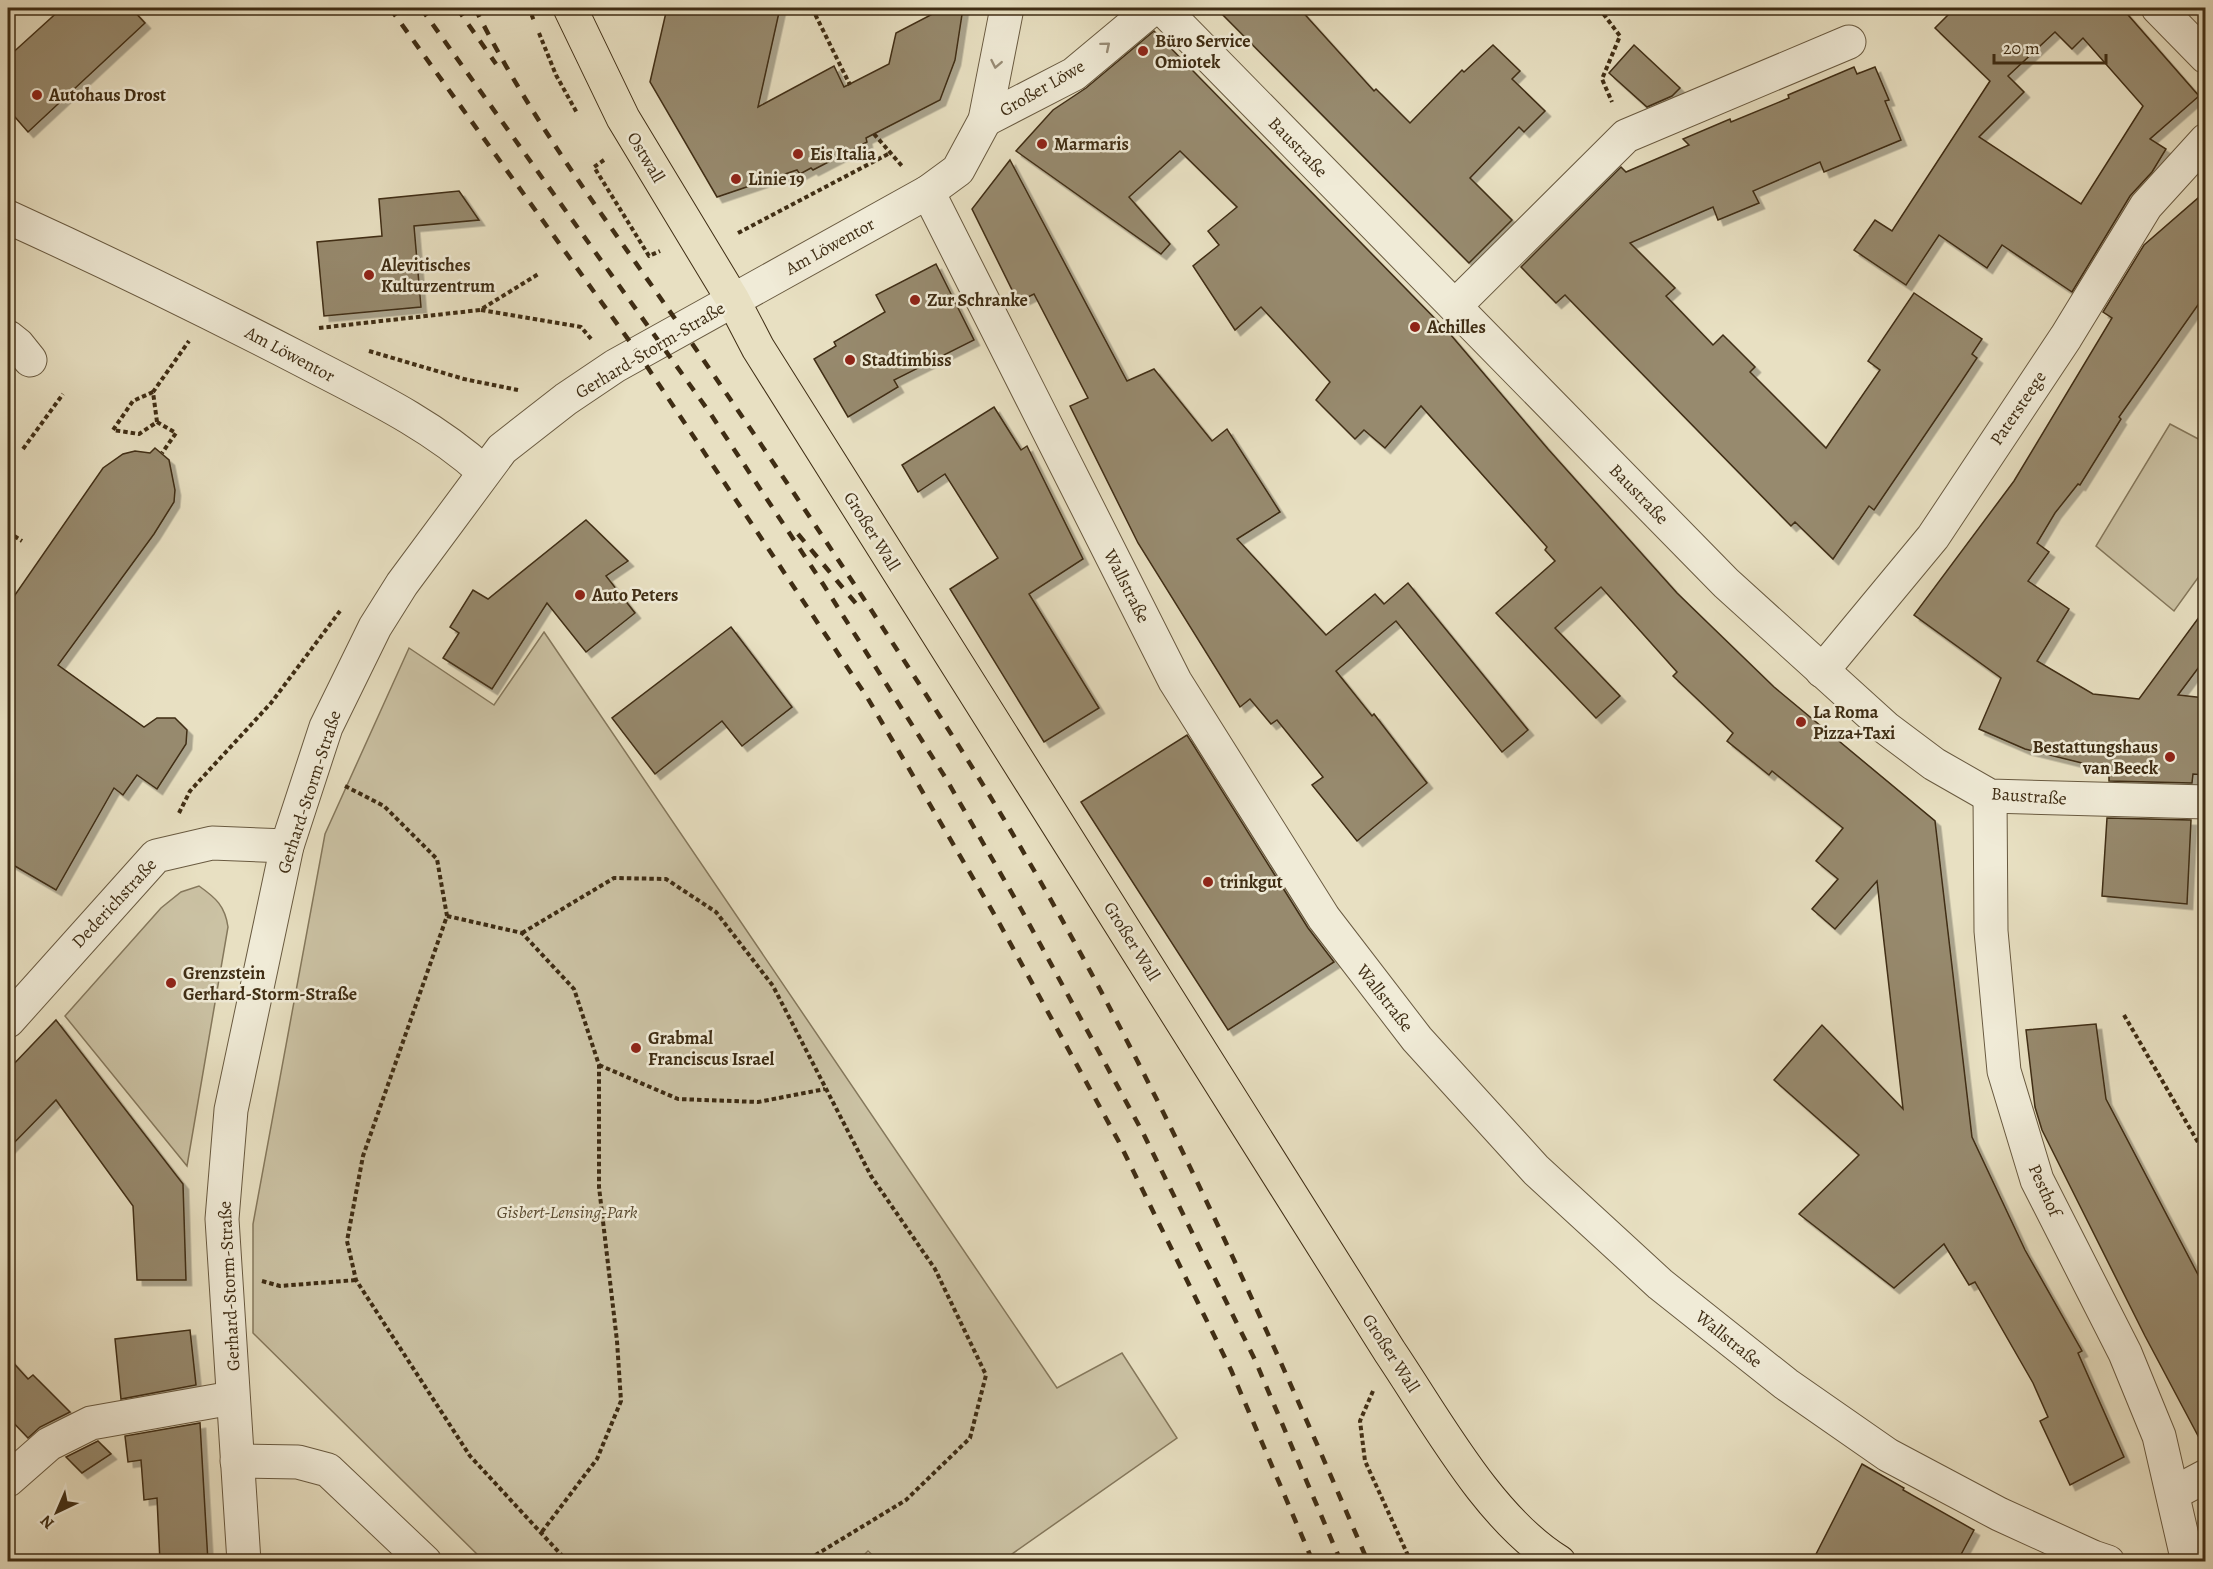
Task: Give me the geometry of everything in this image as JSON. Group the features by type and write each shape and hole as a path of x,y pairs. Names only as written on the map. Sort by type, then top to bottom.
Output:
{"main road":[{"name":"Ostwall","path":"570,8 623,118 733,300"},
{"name":"Großer Wall","path":"733,300 764,358 1390,1352 1470,1473 1513,1522 1559,1562"}],"street":[{"name":"Großer Löwe","path":"928,192 958,170 985,120 1007,8"},
{"name":"Großer Löwe","path":"985,120 1074,74 1153,8"},
{"name":"Baustraße","path":"1161,8 1726,583 1886,728 1934,764 1990,796 2205,802"},
{"path":"2158,8 2205,57"},
{"path":"1455,306 1626,136 1849,42"},
{"name":"Patersteege","path":"1822,671 1933,537 2066,337 2146,207 2205,140"},
{"name":"Am Löwentor","path":"733,300 928,192"},
{"name":"Wallstraße","path":"928,192 1175,681 1324,918 1417,1039 1536,1170 1660,1284 1786,1384 1888,1455 1999,1514 2108,1562"},
{"name":"Am Löwentor","path":"8,217 211,313 406,415 460,451 483,471"},
{"name":"Gerhard-Storm-Straße","path":"244,1562 222,1219 231,1110 287,846 326,727 375,627 402,584 483,471 502,449 566,399 615,366 733,300"},
{"path":"8,337 30,360"},
{"name":"Pesthof","path":"1990,796 1991,931 2004,1071 2037,1180 2126,1353 2159,1436 2174,1493 2188,1562"},
{"name":"Dederichstraße","path":"8,1021 156,856 212,843 287,846"},
{"path":"8,1480 49,1444 91,1423 232,1398"},
{"path":"237,1461 298,1462 327,1470 425,1562"},
{"path":"2174,1493 2205,1476"}],"path":[{"path":"812,8 850,85"},
{"path":"1599,8 1620,36 1602,79 1626,136"},
{"path":"738,233 890,153"},
{"path":"604,160 594,167 621,213 650,256 661,250"},
{"path":"480,310 540,273"},
{"path":"318,328 480,310 581,327 615,366"},
{"path":"157,422 139,434 113,430 133,401 153,392 184,348"},
{"path":"506,398 514,389"},
{"path":"153,392 157,422"},
{"path":"23,449 63,394"},
{"path":"157,422 176,433 162,453"},
{"path":"8,532 22,541"},
{"path":"156,856 190,791 271,703 341,609"},
{"path":"312,770 384,806 437,859 447,916 363,1156 347,1241 356,1280 470,1456 568,1562"},
{"path":"522,933 614,878 666,879 716,912 773,986 871,1176 935,1269 986,1375 970,1438 906,1500 804,1562"},
{"path":"447,916 522,933 574,989 599,1065 599,1187 617,1341 621,1401 597,1459 541,1533"},
{"path":"2124,1015 2205,1156"},
{"path":"599,1065 678,1099 758,1102 825,1089"},
{"path":"224,1269 280,1286 356,1280"},
{"path":"1390,1352 1360,1421 1365,1461 1411,1562"}],"green space":[{"path":"2170,424 2206,443 2205,568 2174,611 2096,546"},
{"name":"Gisbert-Lensing-Park","path":"544,632 1057,1388 1122,1353 1177,1438 1002,1561 879,1561 868,1551 857,1562 484,1561 253,1333 253,1224 325,834 409,648 494,705"},
{"path":"199,886 219,903 225,913 228,927 187,1166 65,1016 161,908 181,892"}],"building":[{"path":"62,8 131,8 145,23 28,132 8,109 8,57"},
{"path":"667,8 780,8 758,107 834,66 844,87 889,64 896,33 944,8 963,8 955,60 940,100 866,138 867,142 813,170 811,168 800,174 797,170 717,197 650,82"},
{"path":"1216,8 1299,8 1374,91 1376,89 1410,123 1462,70 1464,72 1493,45 1520,71 1512,79 1545,111 1524,132 1519,127 1470,178 1512,220 1469,263"},
{"path":"1955,8 2122,8 2199,96 2150,139 2166,149 2152,172 2130,196 2072,292 2002,245 1987,268 1939,235 1906,285 1854,250 1875,220 1892,231 1990,81 1935,28","holes":["2055,32 2072,49 2083,38 2143,106 2081,204 1979,137 2024,92 2008,76"]},
{"path":"1154,31 1450,334 1548,449 1677,593 1774,687 1935,821 1972,1137 2025,1250 2082,1351 2078,1353 2124,1457 2070,1485 2040,1421 2048,1417 2033,1383 1975,1282 1969,1285 1944,1244 1894,1288 1799,1214 1859,1155 1774,1080 1822,1025 1903,1109 1877,881 1835,929 1812,909 1838,879 1816,861 1843,828 1772,771 1769,775 1727,741 1733,733 1673,676 1677,672 1601,587 1555,628 1620,696 1596,718 1496,613 1555,561 1545,550 1547,547 1421,406 1385,448 1364,430 1355,439 1316,400 1330,382 1261,307 1235,330 1193,266 1219,245 1208,231 1237,207 1180,151 1129,197 1170,244 1161,254 1016,151 1053,110 1086,88"},
{"path":"1634,45 1680,88 1672,96 1647,107 1609,73"},
{"path":"1854,67 1857,74 1875,67 1889,100 1885,101 1901,140 1824,172 1820,162 1753,191 1759,203 1718,220 1713,207 1630,243 1675,288 1666,296 1713,345 1723,335 1755,367 1750,372 1826,448 1880,370 1868,361 1914,293 1982,339 1972,354 1977,358 1961,382 1874,510 1869,506 1833,559 1795,522 1791,526 1565,295 1556,303 1521,267 1621,167 1626,172 1689,145 1683,139 1789,98 1788,95"},
{"path":"1010,160 1127,381 1154,369 1212,441 1227,429 1280,512 1237,539 1326,635 1375,594 1384,604 1408,583 1528,730 1502,752 1396,621 1336,671 1372,716 1374,714 1427,783 1357,841 1312,785 1323,777 1277,720 1271,724 1250,699 1240,707 1138,543 1070,406 1088,398 1034,294 1018,302 972,209"},
{"name":"Alevitisches Kulturzentrum","path":"459,191 479,220 414,226 421,307 324,316 317,242 382,236 379,199"},
{"path":"2205,192 2205,295 2119,417 2121,419 2080,485 2078,484 2055,513 2037,543 2049,552 2028,581 2069,609 2037,661 2093,694 2139,699 2205,609 2205,659 2178,695 2205,698 2205,775 2193,774 2192,783 2109,781 2109,766 2086,764 2025,749 1979,729 2001,678 1914,615 2014,481 2112,318 2103,312 2144,245"},
{"path":"936,264 974,340 894,380 898,387 848,417 814,359 836,346 834,342 885,312 876,295"},
{"path":"994,407 1021,450 1027,446 1083,559 1029,594 1099,708 1044,742 950,589 998,558 945,474 918,492 902,465"},
{"path":"155,448 169,460 175,490 174,502 154,534 58,665 144,727 157,718 175,718 187,730 186,744 157,789 137,775 123,795 114,788 56,890 8,862 8,605 103,468 123,454 135,451 150,453"},
{"path":"586,520 628,561 606,576 635,613 586,652 547,603 492,689 443,658 459,633 450,627 473,590 488,599"},
{"path":"731,627 792,707 742,746 722,721 655,774 612,718"},
{"name":"trinkgut","path":"1187,735 1308,928 1334,962 1228,1030 1081,802"},
{"path":"2107,818 2191,820 2187,904 2102,896"},
{"path":"56,1020 183,1184 186,1280 137,1280 133,1206 56,1100 8,1149 8,1070"},
{"path":"2096,1024 2106,1099 2205,1288 2205,1449 2145,1336 2042,1130 2035,1107 2026,1030"},
{"path":"190,1330 196,1385 121,1399 115,1339"},
{"path":"8,1357 28,1379 33,1375 70,1412 40,1427 28,1438 8,1417"},
{"path":"200,1423 208,1562 160,1562 157,1498 144,1500 141,1460 128,1462 125,1436"},
{"path":"98,1441 111,1454 82,1473 66,1457"},
{"path":"1862,1464 1974,1530 1957,1562 1812,1562"}],"railway":[{"path":"390,8 638,353 867,697 997,919 1119,1142 1231,1370 1313,1562"},
{"path":"421,8 710,413 823,584 945,777 1021,909 1142,1131 1255,1360 1341,1562"},
{"path":"457,8 496,64"},
{"path":"475,8 545,131 715,377 888,635 1015,838 1072,938 1178,1142 1276,1351 1368,1562"},
{"path":"798,534 858,606"}],"place":[{"name":"Büro Service Omiotek","path":"1143,51"},
{"name":"Autohaus Drost","path":"37,95"},
{"name":"Marmaris","path":"1042,144"},
{"name":"Eis Italia","path":"798,154"},
{"name":"Linie 19","path":"736,179"},
{"name":"Alevitisches Kulturzentrum","path":"369,275"},
{"name":"Zur Schranke","path":"915,300"},
{"name":"Achilles","path":"1415,327"},
{"name":"Stadtimbiss","path":"850,360"},
{"name":"Auto Peters","path":"580,595"},
{"name":"La Roma Pizza+Taxi","path":"1801,722"},
{"name":"Bestattungshaus van Beeck","path":"2170,757"},
{"name":"trinkgut","path":"1208,882"},
{"name":"Grenzstein Gerhard-Storm-Straße","path":"171,983"},
{"name":"Grabmal Franciscus Israel","path":"636,1048"}]}
